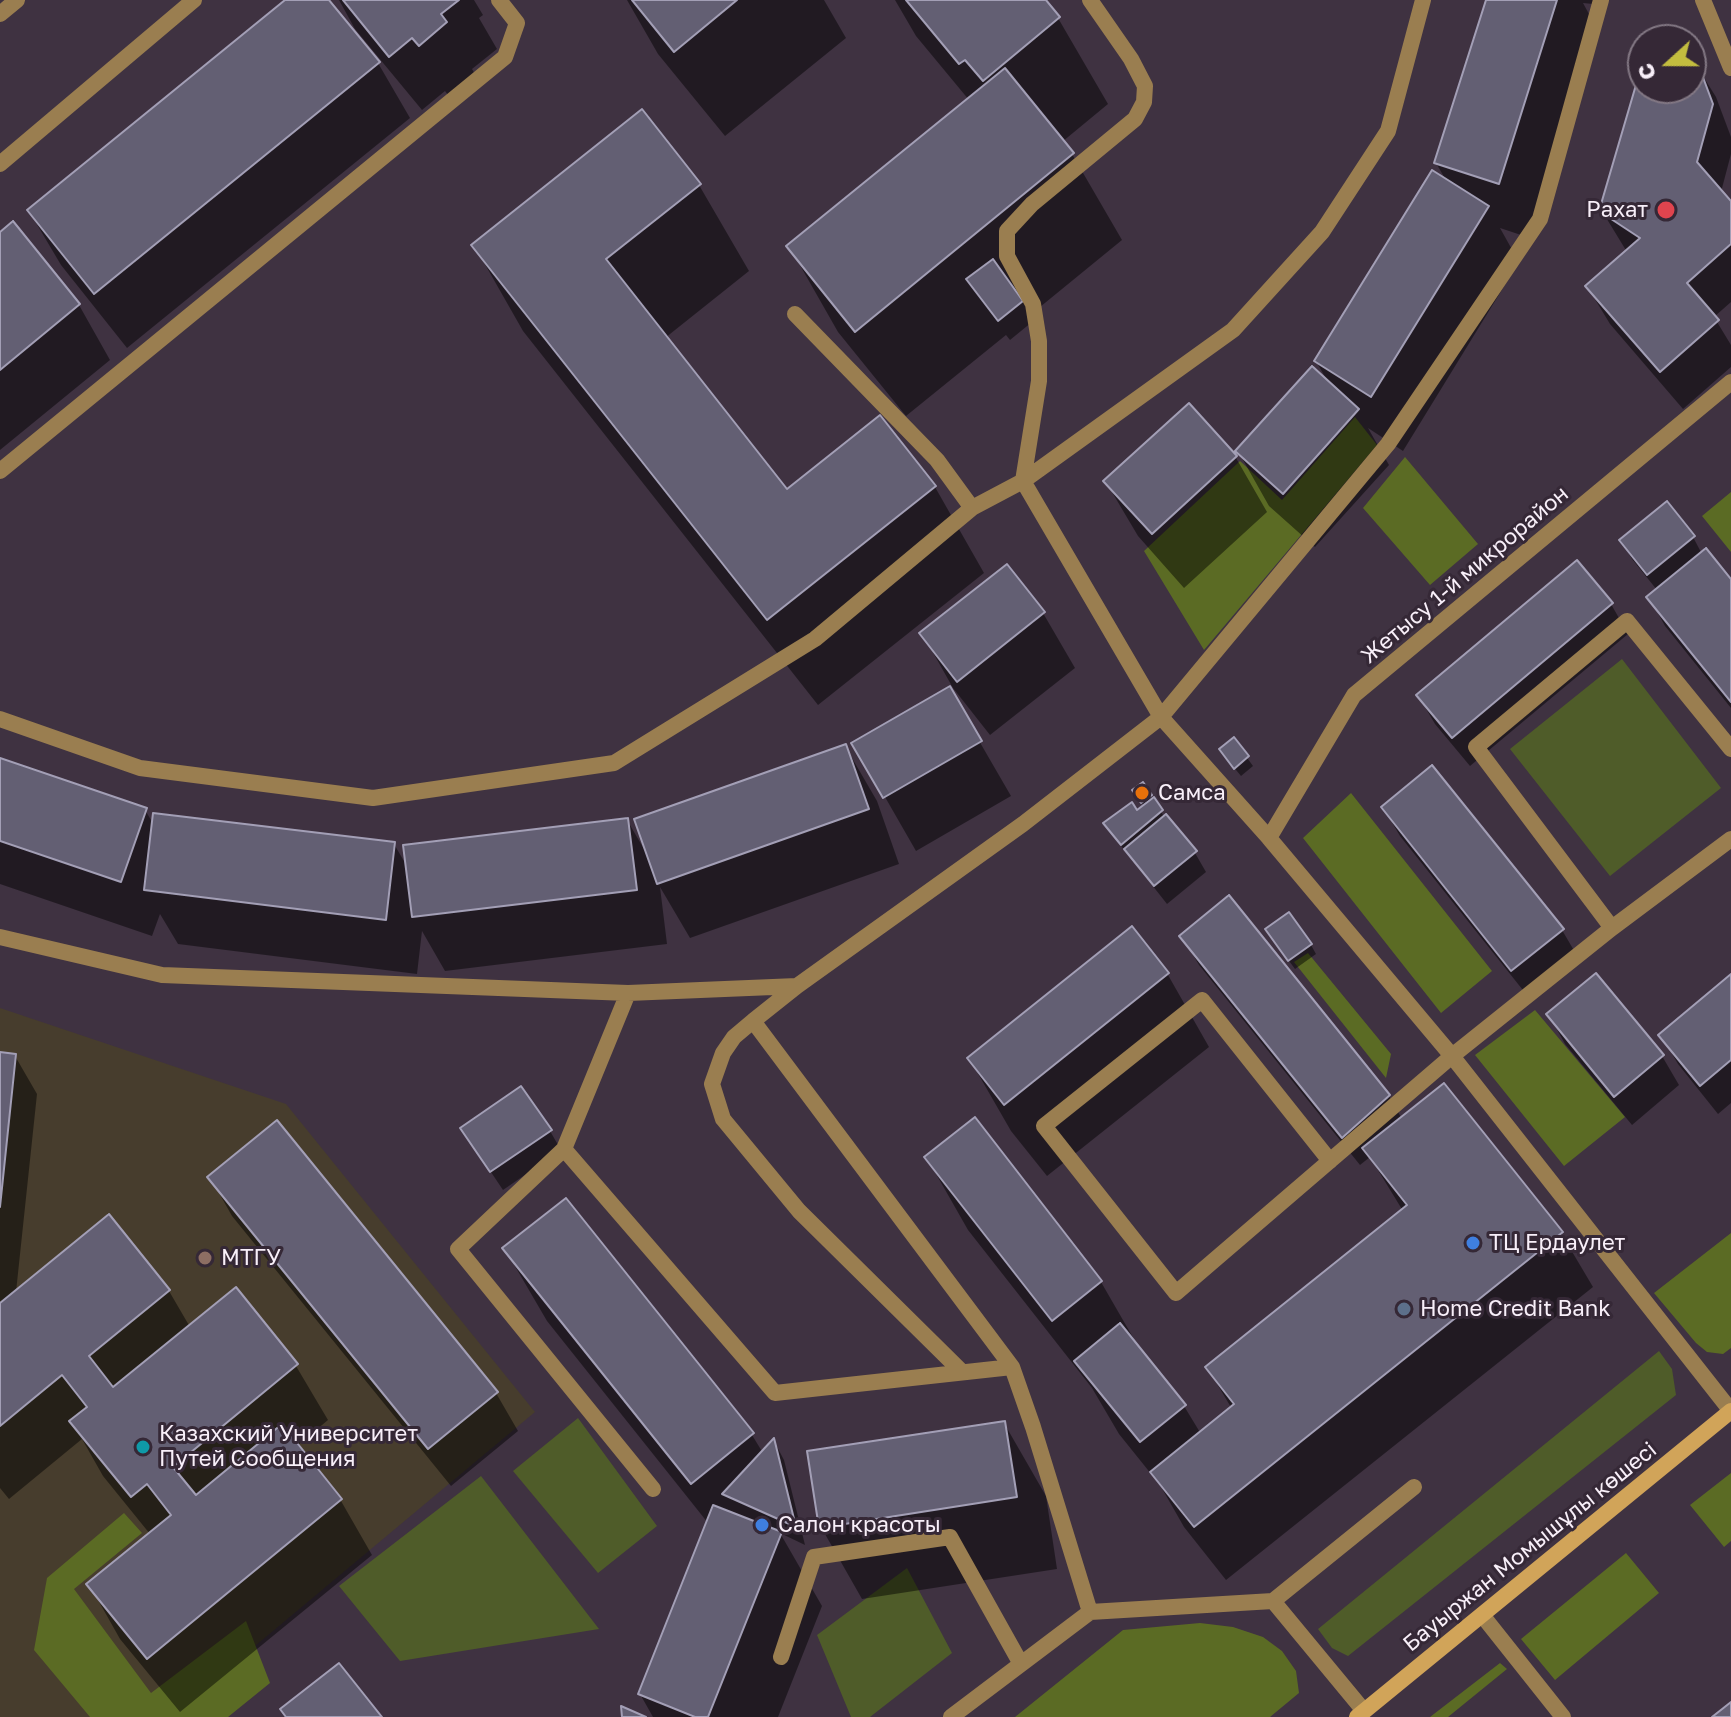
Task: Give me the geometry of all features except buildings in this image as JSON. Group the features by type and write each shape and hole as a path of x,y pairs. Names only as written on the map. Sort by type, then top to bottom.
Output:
{"main road":[{"name":"Бауыржан Момышұлы көшесі","path":"1360,1714 1731,1411"}],"lane":[{"path":"0,14 17,0"},
{"path":"0,164 194,0"},
{"path":"0,471 505,57 517,23 499,0"},
{"path":"1090,0 1131,59 1145,86 1144,102 1135,119 1032,204 1007,231 1007,256 1033,304 1039,341 1039,381 1023,481 1161,717 1269,838 1452,1056 1731,1411"},
{"path":"0,719 140,768 373,798 614,763 815,639 972,508 1023,481 1233,330 1322,232 1388,131 1423,0"},
{"path":"962,1372 799,1211 723,1119 712,1084 728,1045 797,986 1023,824 1161,717 1388,444 1540,219 1601,0"},
{"path":"1703,0 1731,68"},
{"path":"795,314 937,460 972,508"},
{"name":"Жетысу 1-й микрорайон","path":"1269,838 1354,695 1731,382"},
{"path":"1612,928 1476,747 1627,621 1731,749"},
{"path":"1330,1161 1202,1000 1044,1126 1176,1293 1330,1161 1452,1056 1612,928 1731,839"},
{"path":"0,937 162,975 628,993 797,986"},
{"path":"628,993 564,1149 458,1249 653,1489"},
{"path":"753,1021 1012,1367 1090,1612"},
{"path":"564,1149 775,1393 1012,1367"},
{"path":"951,1717 1090,1612 1273,1601 1414,1487"},
{"path":"781,1657 814,1557 950,1537 1021,1664"},
{"path":"1273,1601 1360,1714"},
{"path":"1482,1615 1563,1717"}],"shaded area":[{"name":"МТГУ","path":"0,1008 286,1104 535,1412 170,1717 0,1717"}],"green space":[{"path":"1355,417 1377,445 1204,650 1144,551 1240,461 1282,500"},
{"path":"1405,457 1478,544 1430,585 1363,508"},
{"path":"1731,492 1731,552 1702,516"},
{"path":"1622,659 1721,788 1610,876 1510,749"},
{"path":"1351,793 1492,971 1441,1013 1303,838"},
{"path":"1308,953 1391,1054 1386,1078 1294,962"},
{"path":"1535,1010 1625,1117 1564,1166 1475,1055"},
{"path":"1731,1233 1731,1348 1723,1354 1707,1352 1654,1293"},
{"path":"1659,1351 1672,1369 1676,1395 1348,1656 1332,1648 1318,1629"},
{"path":"578,1418 657,1526 598,1573 513,1471"},
{"path":"1731,1473 1731,1541 1724,1547 1690,1505"},
{"path":"481,1476 599,1629 400,1661 339,1586"},
{"path":"124,1513 142,1533 74,1589 151,1693 246,1621 270,1683 228,1717 90,1717 34,1650 47,1578"},
{"path":"1626,1553 1659,1593 1555,1680 1521,1639"},
{"path":"907,1568 952,1653 870,1717 851,1717 817,1635"},
{"path":"1200,1623 1233,1627 1263,1637 1282,1651 1296,1671 1299,1693 1270,1717 1015,1717 1123,1630"},
{"path":"1500,1663 1507,1669 1448,1717 1430,1717"}],"place":[{"name":"Рахат","path":"1666,210"},
{"name":"Самса","path":"1142,793"},
{"name":"ТЦ Ердаулет","path":"1473,1243"},
{"name":"МТГУ","path":"205,1258"},
{"name":"Home Credit Bank","path":"1404,1309"},
{"name":"Казахский Университет Путей Сообщения","path":"143,1447"},
{"name":"Салон красоты","path":"762,1525"}]}
